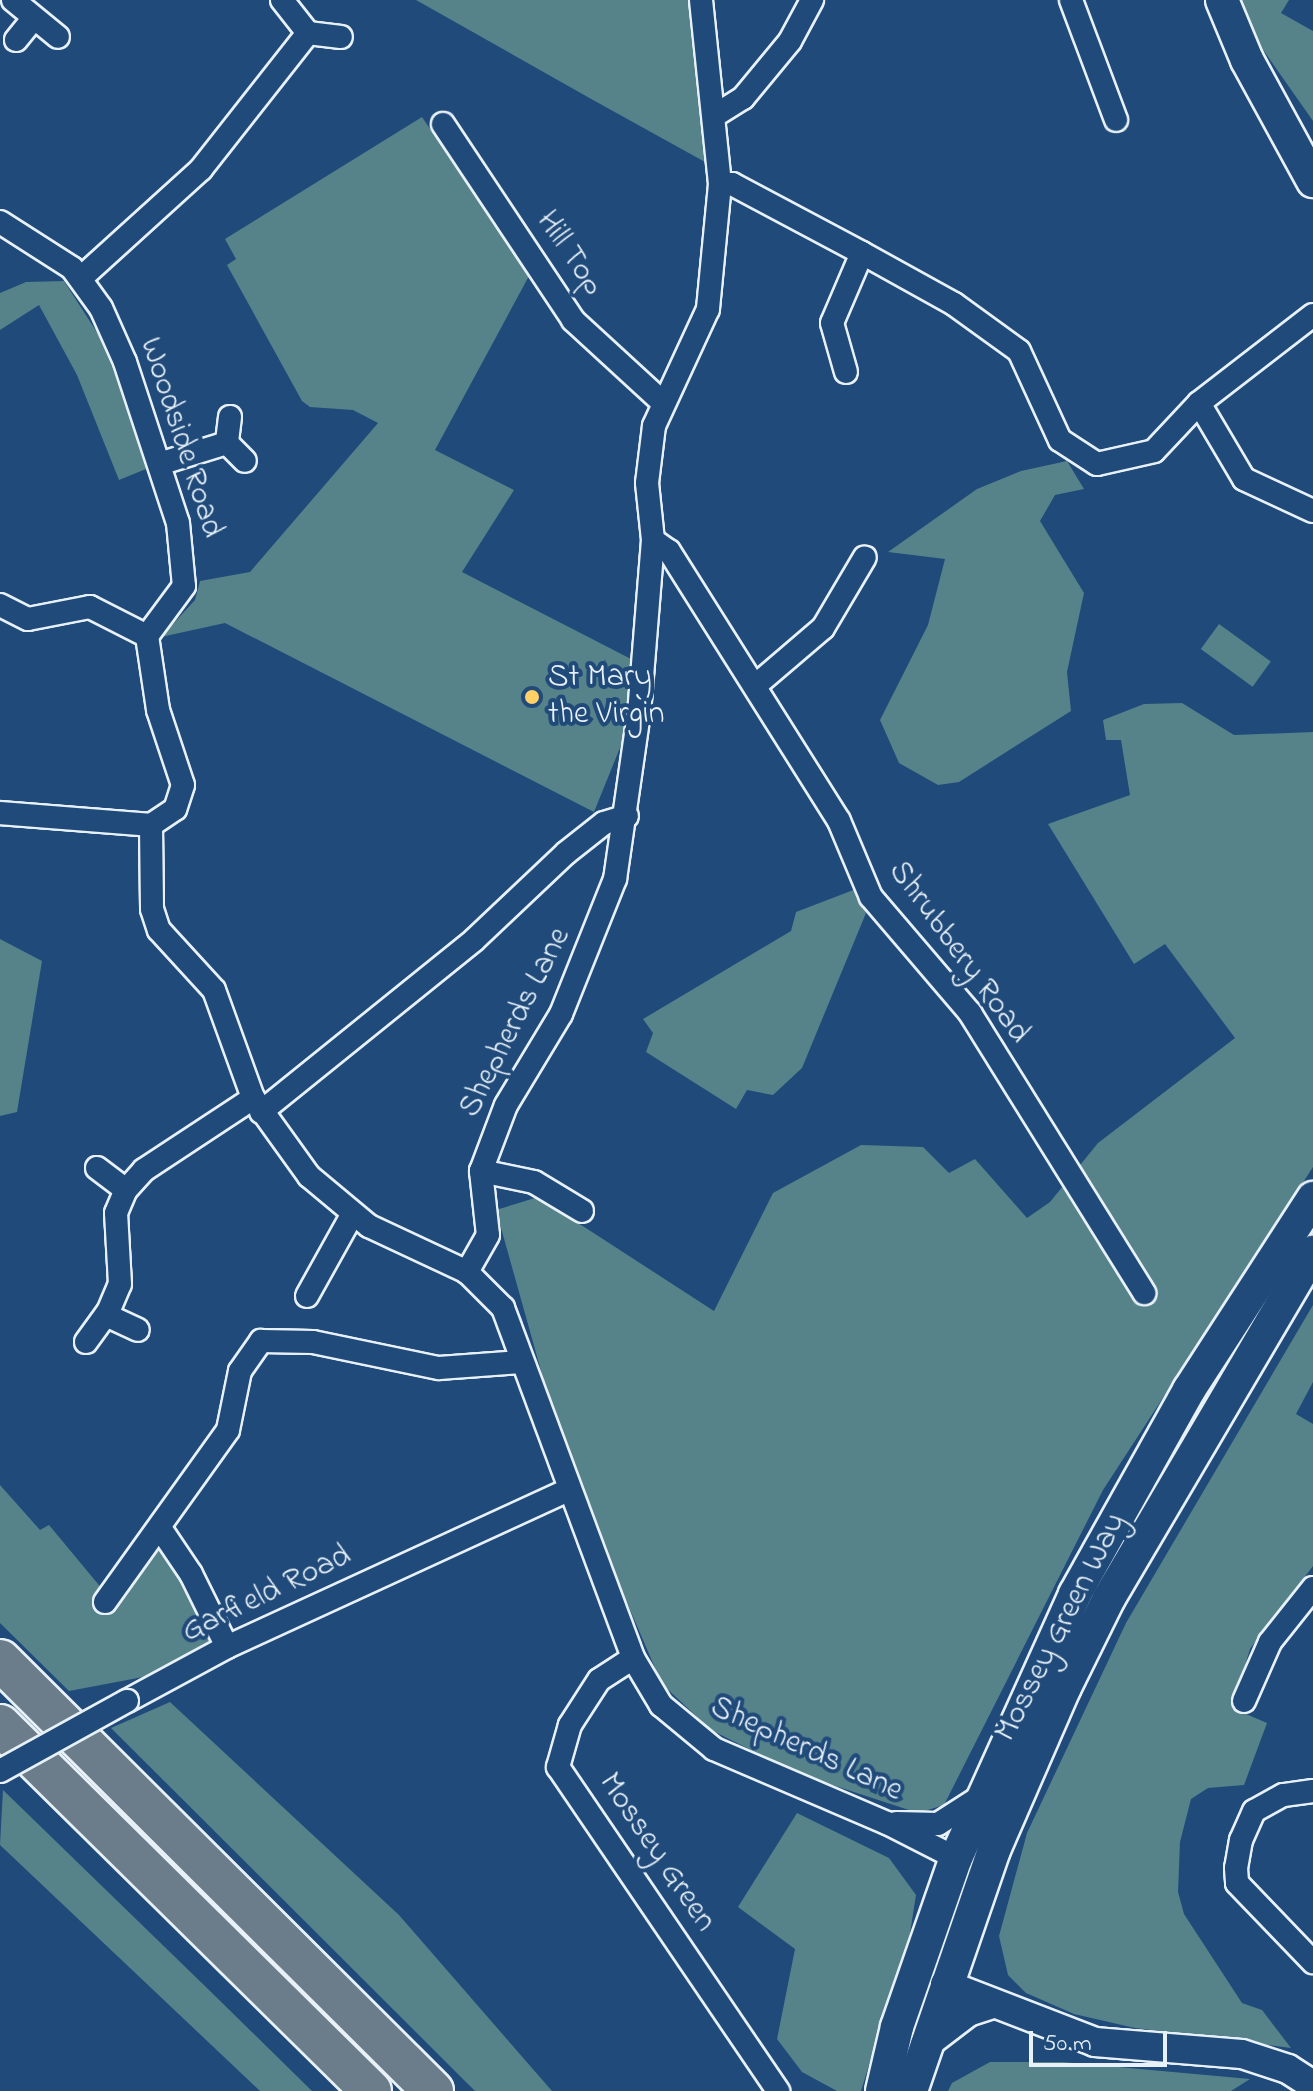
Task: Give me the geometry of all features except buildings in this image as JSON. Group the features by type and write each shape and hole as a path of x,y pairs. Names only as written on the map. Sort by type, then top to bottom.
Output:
{"highway":[{"path":"0,1660 433,2091"},
{"path":"0,1725 371,2091"}],"main road":[{"path":"1222,0 1247,60 1313,181"},
{"name":"Mossey Green Way","path":"882,2091 897,2027 980,1797 1102,1542 1189,1390 1313,1198"},
{"name":"Mossey Green Way","path":"911,2091 945,1984 1029,1763 1109,1598 1313,1252"},
{"path":"956,1858 973,1860 984,1845 1064,1662 1109,1598"},
{"path":"890,2091 919,1994 931,1982 945,1984"}],"street":[{"path":"13,0 58,37"},
{"path":"282,0 308,33 341,37"},
{"name":"Shepherds Lane","path":"701,0 720,184 708,309 661,401 647,483 653,540 627,816 615,879 599,930 561,1014 506,1105 481,1171 488,1235 467,1272 503,1308 633,1658 661,1705 707,1745 887,1823 956,1858"},
{"path":"714,116 743,98 790,41 812,0"},
{"path":"1071,0 1116,120"},
{"path":"16,40 34,18"},
{"path":"81,278 201,169 308,33"},
{"name":"Hill Top","path":"443,124 573,320 661,401"},
{"path":"720,184 732,184 954,304 1019,351 1060,440 1097,464 1154,451 1199,403 1313,315"},
{"name":"Woodside Road","path":"0,222 48,250 81,278 125,362 178,523 186,576 177,602 147,636"},
{"path":"846,372 832,323 862,253"},
{"path":"1199,403 1244,479 1313,511"},
{"path":"227,443 230,417"},
{"path":"159,464 227,443"},
{"path":"227,443 245,461"},
{"name":"Shrubbery Road","path":"653,540 669,551 839,821 871,897 970,1013 1144,1293"},
{"path":"755,686 823,628 865,557"},
{"path":"0,605 28,619 90,607 147,636 158,710 183,785 175,809 151,825 0,813"},
{"path":"86,1342 106,1315 123,1271 116,1213 126,1190 144,1170 257,1105 474,940 566,853 604,823 627,816"},
{"path":"151,825 155,921 165,940 221,1002 257,1105 300,1166 352,1215 467,1272"},
{"path":"97,1168 126,1190"},
{"path":"481,1171 534,1182 582,1211"},
{"path":"307,1296 352,1215"},
{"path":"106,1315 138,1330"},
{"path":"105,1602 228,1430 240,1371 261,1341 313,1342 439,1368 521,1362"},
{"name":"Garfield Road","path":"0,1771 227,1647 569,1490"},
{"path":"160,1528 191,1574 227,1647"},
{"path":"1244,1701 1270,1642 1313,1588"},
{"name":"Mossey Green","path":"633,1658 599,1680 570,1725 558,1767 778,2091"},
{"path":"1313,1791 1283,1795 1254,1811 1236,1868 1237,1883 1313,1962"},
{"path":"887,1823 938,1824 980,1797"},
{"path":"945,1984 1095,2042 1242,2054 1288,2069 1313,2085"},
{"path":"925,2045 968,2012 993,2004"}],"green space":[{"path":"416,0 691,0 705,162 593,100"},
{"path":"1240,0 1289,0 1281,13 1313,31 1313,121 1259,44"},
{"path":"422,117 529,276 435,450 514,490 462,572 633,660 626,733 594,812 225,623 161,637 195,600 200,581 250,572 378,423 353,410 310,407 302,401 227,265 236,259 225,239"},
{"path":"64,281 98,334 123,392 146,469 119,480 77,375 39,305 0,330 0,293 26,282"},
{"path":"1067,461 1084,489 1055,495 1040,521 1084,593 1067,672 1071,711 959,782 938,785 899,763 880,720 928,625 945,559 888,552 977,489 1021,471"},
{"path":"1219,624 1271,662 1253,687 1201,649"},
{"path":"1182,703 1234,735 1313,732 1313,1167 1103,1490 944,1805 918,1813 799,1774 711,1730 662,1684 609,1561 545,1385 496,1210 538,1197 714,1311 773,1193 861,1145 923,1147 949,1173 975,1159 1027,1218 1050,1202 1098,1143 1235,1038 1165,944 1134,964 1048,824 1130,795 1121,740 1106,740 1103,720 1144,704"},
{"path":"856,889 866,913 802,1068 773,1095 747,1090 736,1109 646,1052 653,1033 643,1019 791,931 796,912"},
{"path":"0,939 42,961 17,1112 0,1116"},
{"path":"1313,1305 1313,1382 1296,1414 1313,1424 1313,1566 1250,1649 1232,1708 1267,1723 1244,1785 1208,1788 1191,1799 1180,1842 1178,1892 1184,1914 1242,2003 1262,2010 1291,2048 1135,2028 1074,2014 1026,1993 1008,1975 999,1936 1027,1833 1126,1623"},
{"path":"0,1485 40,1530 49,1525 113,1602 156,1546 166,1548 215,1643 143,1677 69,1691 0,1623"},
{"path":"170,1702 399,1915 552,2091 475,2091 111,1728"},
{"path":"3,1790 312,2091 260,2091 0,1845"},
{"path":"797,1813 889,1858 916,1895 910,1933 861,2091 837,2091 802,2072 777,2039 795,1949 738,1907"},
{"path":"990,2062 1063,2062 1250,2079 1231,2091 948,2091 952,2083"}],"place":[{"name":"St Mary the Virgin","path":"532,697"}]}
